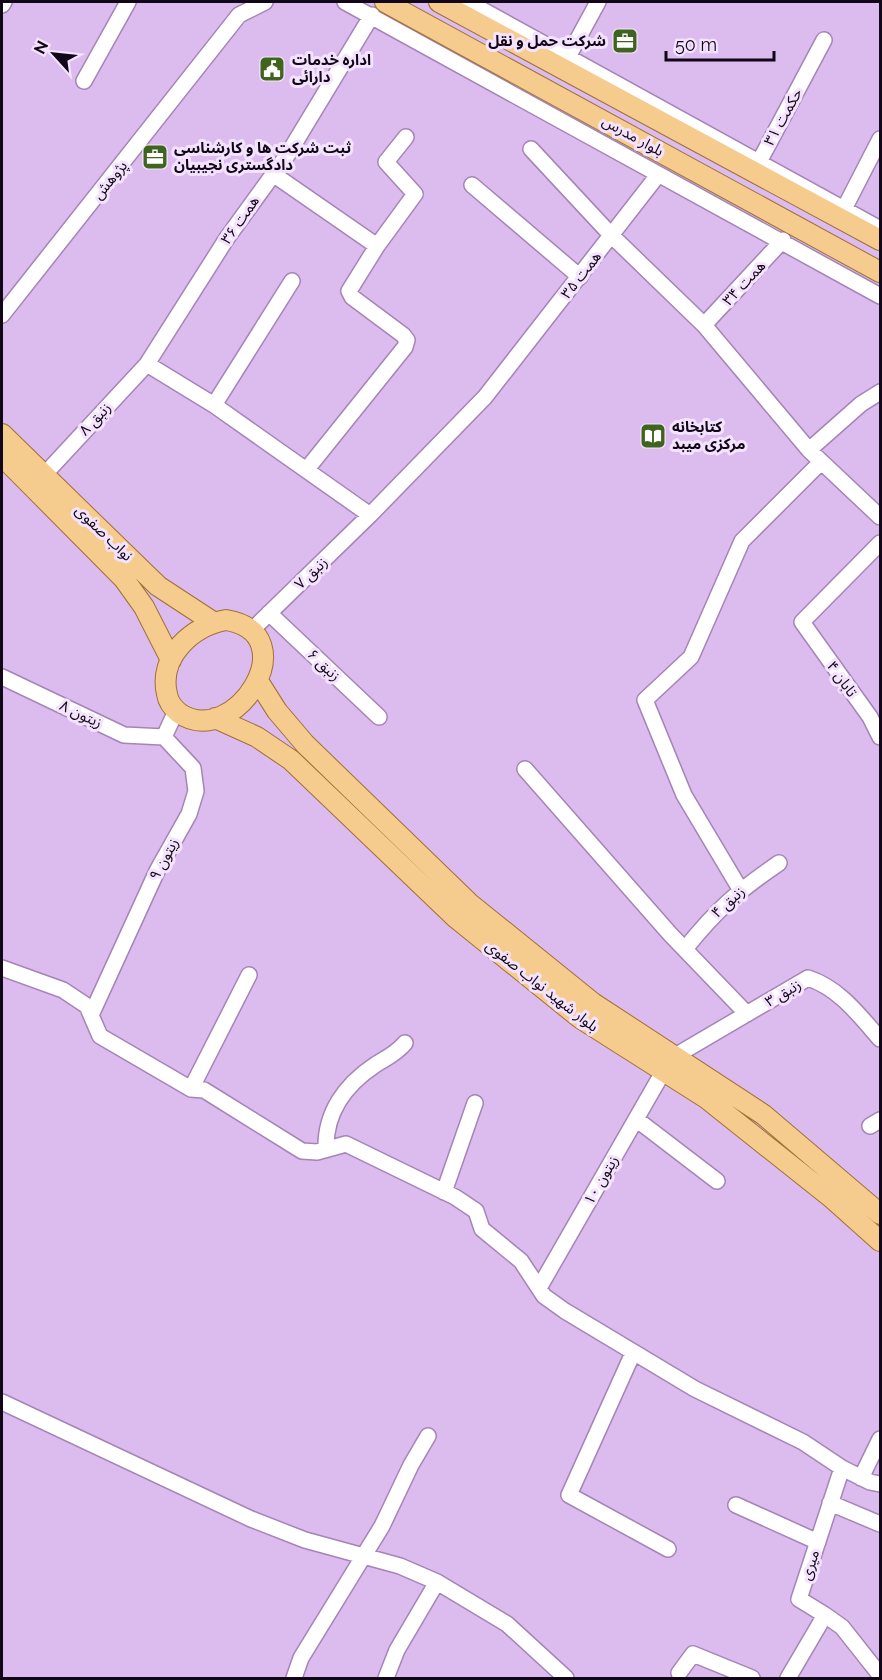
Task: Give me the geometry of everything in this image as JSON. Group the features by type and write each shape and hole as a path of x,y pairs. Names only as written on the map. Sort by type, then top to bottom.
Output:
{"main road":[{"name":"بلوار مدرس","path":"439,2 614,89 880,240"},
{"name":"بلوار مدرس","path":"378,8 520,74 880,272"},
{"name":"نواب صفوی","path":"2,434 158,586 213,622"},
{"name":"نواب صفوی","path":"2,456 124,579 144,607 171,660"},
{"path":"226,620 240,622 252,630 261,642 263,656 258,681 245,699 215,718 202,721 188,718 176,711 168,699 165,686 171,660 183,641 213,622 226,620"},
{"name":"بلوار شهید نواب صفوی","path":"258,681 277,711 305,744 469,903 593,1003 675,1056 880,1241"},
{"name":"بلوار شهید نواب صفوی","path":"215,718 257,736 291,760 456,918 580,1018 663,1072 764,1115 880,1214"}],"street":[{"path":"84,81 128,2"},
{"name":"پژوهش","path":"3,311 240,8 265,2"},
{"path":"345,2 378,8 510,91 658,174 783,240 880,296"},
{"path":"468,2 568,57 614,89 759,162 880,229"},
{"path":"568,57 598,2"},
{"name":"همت ۳۶","path":"147,363 227,238 273,174 378,8"},
{"name":"حکمت ۳۱","path":"759,162 824,40"},
{"path":"510,91 520,74"},
{"path":"307,469 405,347 407,340 403,334 352,297 349,291 377,246 415,194 386,162 406,137"},
{"path":"844,209 880,138"},
{"path":"531,148 611,235 704,325 809,450 880,518"},
{"path":"273,174 377,246"},
{"name":"همت ۳۵","path":"370,515 464,419 502,375 658,174"},
{"path":"472,185 580,277"},
{"name":"همت ۳۴","path":"704,325 783,240"},
{"path":"214,405 292,281"},
{"path":"147,363 214,405 370,515"},
{"name":"زنبق ۸","path":"44,475 147,363"},
{"path":"809,450 861,404 880,392"},
{"path":"740,890 684,795 645,700 691,657 741,541 822,462"},
{"name":"زنبق ۷","path":"252,630 370,515"},
{"name":"تابان ۴","path":"880,543 802,622 870,717 880,737"},
{"name":"زنبق ۶","path":"269,613 379,717"},
{"name":"زیتون ۸","path":"2,677 124,735 164,737"},
{"path":"164,737 176,711"},
{"name":"زیتون ۹","path":"92,1013 157,871 189,814 196,791 193,768 164,737"},
{"path":"525,769 685,949 747,1014"},
{"name":"زنبق ۴","path":"685,949 711,916 740,890 779,863"},
{"path":"2,968 63,990 87,1006 92,1013 93,1024 100,1036 191,1089 204,1090 302,1151 317,1152 346,1144 444,1192 476,1211 482,1229 521,1261 544,1296 565,1311 695,1389 803,1442 861,1478 880,1484"},
{"path":"191,1089 249,975"},
{"name":"زنبق ۳","path":"675,1056 808,978 824,983 847,1002 880,1038"},
{"path":"326,1149 325,1130 345,1090 375,1065 397,1053 405,1043"},
{"name":"زیتون ۱۰","path":"539,1288 663,1072"},
{"path":"444,1192 475,1103"},
{"path":"636,1119 717,1181"},
{"path":"633,1353 569,1495 668,1549"},
{"path":"2,1402 251,1519 305,1540 400,1566 436,1582 507,1624 560,1676"},
{"path":"294,1678 301,1658 382,1526 411,1465 428,1436"},
{"path":"861,1478 880,1439"},
{"name":"میری","path":"825,1615 800,1599 842,1468"},
{"path":"830,1503 880,1524"},
{"path":"736,1505 818,1542"},
{"path":"386,1678 397,1650 436,1582"},
{"path":"788,1678 825,1615 842,1627 880,1675"},
{"path":"679,1673 693,1654 752,1678"}],"place":[{"name":"شرکت حمل و نقل","path":"625,41"},
{"name":"اداره خدمات دارائی","path":"272,69"},
{"name":"ثبت شرکت ها و کارشناسی دادگستری نجیبیان","path":"155,157"},
{"name":"کتابخانه مرکزی میبد","path":"653,436"}]}
